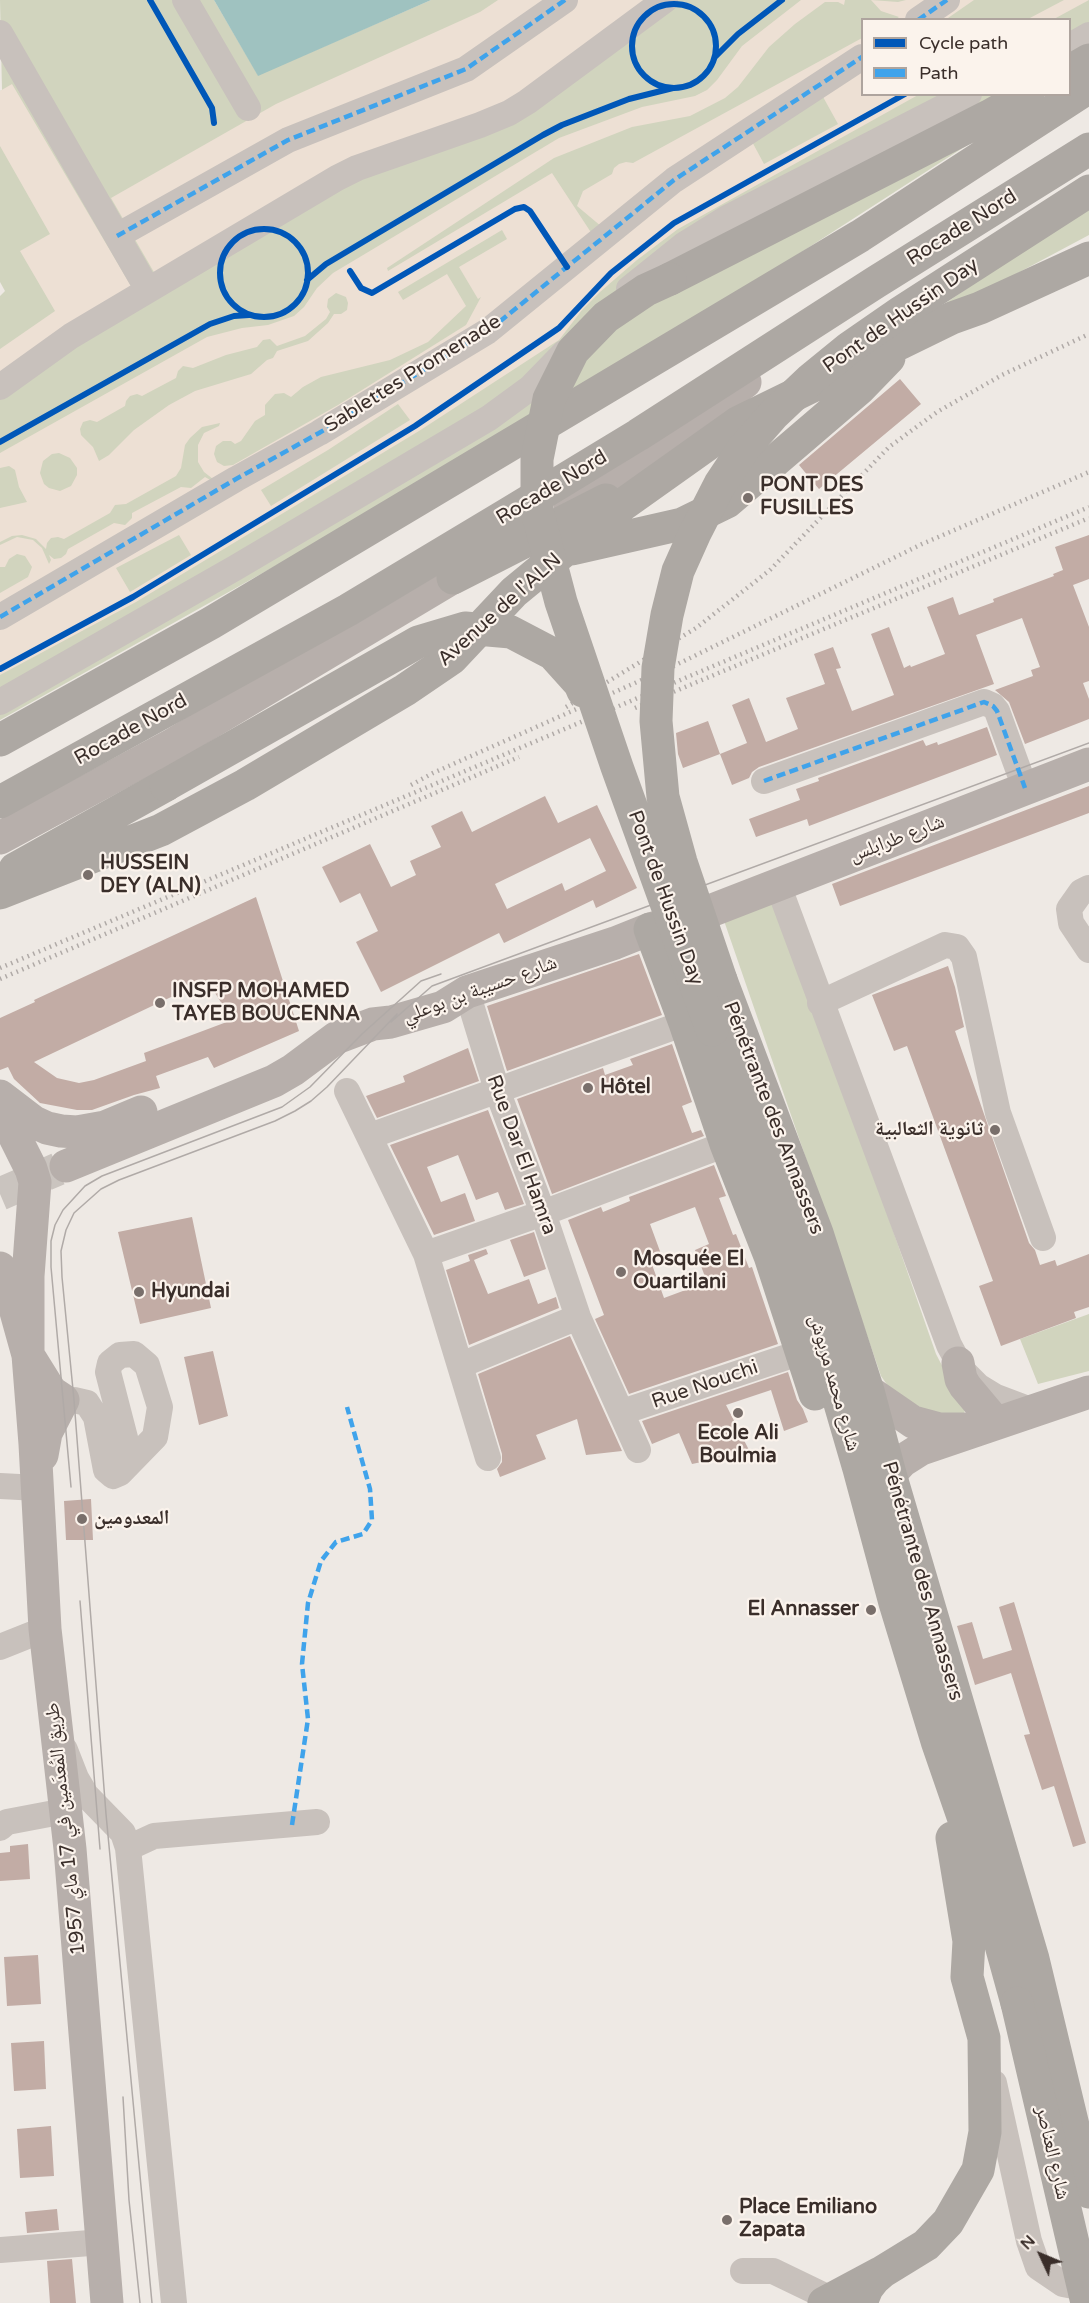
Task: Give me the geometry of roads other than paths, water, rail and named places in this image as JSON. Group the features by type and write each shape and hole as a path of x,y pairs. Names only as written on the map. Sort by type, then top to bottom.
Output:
{"highway":[{"path":"1071,70 1089,60"},
{"path":"0,740 211,623 860,236 1089,87"},
{"path":"617,767 561,602 537,511 537,459 549,399 573,351 606,317 646,290 979,122 1024,96"},
{"name":"Rocade Nord","path":"0,802 348,610 638,435 1089,149"},
{"name":"Pont de Hussin Day","path":"721,980 681,862 663,797 656,721 658,668 667,615 678,571 695,533 720,484 744,448 773,415 811,379 849,348 900,312 1089,191"},
{"name":"Avenue de l'ALN","path":"0,892 161,830 245,785 358,719 452,657 514,592 604,518 739,423 952,318 980,308 1089,258"},
{"path":"567,550 682,524 727,502 859,389 905,342"},
{"path":"453,578 652,476 739,423"},
{"path":"0,878 418,642 465,628 511,632 553,654 580,684 617,767"},
{"name":"Pont de Hussin Day","path":"617,767 699,1026"},
{"path":"650,929 699,1026 726,1144 770,1256 825,1419 874,1471"},
{"name":"Pénétrante des Annassers","path":"721,980 817,1233 868,1391 874,1471 1034,1959 1089,2192"},
{"name":"شارع محمد مربوش","path":"699,1026 811,1304 874,1471 895,1603 938,1741"},
{"path":"839,2302 867,2288 882,2272 926,2245 948,2222 978,2170 985,2132 984,2038 967,1977 969,1941 938,1741"},
{"name":"شارع العناصر","path":"938,1741 975,1851 1017,2003 1088,2303"}],"main road":[{"path":"0,838 174,744 609,483 876,282"},
{"name":"شارع طرابلس","path":"705,913 1089,764"},
{"name":"شارع حسيبة بن بوعلي","path":"66,1166 274,1081 336,1038 373,1024 391,1022 443,1007 467,992 615,943 650,929 705,913"},
{"path":"0,1096 23,1115 47,1128 77,1132 105,1127 336,1038"},
{"path":"0,1107 32,1169 35,1182 28,1276 28,1354"},
{"path":"4,1281 28,1354 51,1392 63,1400 46,1433 38,1485"},
{"name":"طريق المُعدَمين في 17 ماي 1957","path":"28,1354 38,1485 45,1629 65,1811 107,2303"},
{"path":"958,1363 961,1379 990,1425"},
{"path":"868,1391 902,1415 925,1426 946,1429 990,1425"},
{"path":"874,1471 902,1461 921,1449 1089,1392"}],"street":[{"path":"185,0 248,108"},
{"path":"117,236 288,140 466,69 565,0"},
{"path":"0,387 71,336 348,172 509,113 665,0"},
{"path":"921,18 947,0"},
{"path":"0,33 148,290"},
{"path":"1071,45 1089,35"},
{"name":"Sablettes Promenade","path":"0,617 338,422 488,331 674,180 861,58"},
{"path":"0,702 244,562 507,406 540,379 610,306 695,237 759,200 965,96"},
{"path":"952,318 1043,273 1089,245"},
{"path":"764,781 984,702 993,706 997,711 1026,788"},
{"path":"778,885 940,1322 958,1363 970,1378 987,1392 1033,1411"},
{"path":"1089,888 1081,892 1069,909 1071,923 1089,950"},
{"path":"820,1003 945,945 957,946 964,957 998,1113 1043,1238"},
{"name":"Rue Dar El Hamra","path":"467,992 497,1090 543,1213 578,1317 638,1450"},
{"path":"370,1136 497,1090 699,1026"},
{"path":"347,1091 426,1254 488,1458"},
{"path":"426,1254 726,1144"},
{"path":"461,1365 578,1317"},
{"name":"Rue Nouchi","path":"622,1413 787,1357"},
{"path":"63,1400 87,1403 96,1417 106,1470 113,1476 120,1473 130,1461"},
{"path":"0,1486 38,1485"},
{"path":"0,1647 45,1629"},
{"path":"56,1722 86,1795 123,1833 128,1848 174,2303"},
{"path":"0,1828 7,1822 65,1811"},
{"path":"128,1848 154,1836 316,1822"},
{"path":"984,2038 1029,2241 1038,2267 1063,2284 1089,2289"},
{"path":"0,2250 103,2242"},
{"path":"743,2271 773,2271 839,2302"}],"water":[{"path":"214,0 431,0 258,76"}],"tunnel":[{"path":"0,1194 58,1169"}],"tram line":[{"path":"152,2303 106,1814 74,1400 62,1277 61,1251 66,1230 74,1213 101,1189 119,1180 275,1121 311,1101 397,1014 391,1022 432,986 1089,743"},
{"path":"71,1487 51,1267 51,1241 55,1225 63,1210 85,1186 102,1176 282,1107 310,1087 362,1034 421,981 441,974"},
{"path":"80,1601 100,1849"},
{"path":"123,2097 129,2200 140,2303"}],"railway":[{"path":"566,707 696,628 770,570 889,447 937,412 1002,375 1089,334"},
{"path":"411,785 433,773 682,662 922,544 1089,472"},
{"path":"0,968 1089,507"},
{"path":"635,708 1089,518"},
{"path":"0,979 519,757"}],"place":[{"name":"PONT DES FUSILLES","path":"748,498"},
{"name":"HUSSEIN DEY (ALN)","path":"88,875"},
{"name":"INSFP MOHAMED TAYEB BOUCENNA","path":"160,1003"},
{"name":"Hôtel","path":"588,1088"},
{"name":"ثانوية الثعالبية","path":"995,1130"},
{"name":"Mosquée El Ouartilani","path":"621,1272"},
{"name":"Hyundai","path":"139,1292"},
{"name":"Ecole Ali Boulmia","path":"738,1413"},
{"name":"المعدومين","path":"82,1519"},
{"name":"El Annasser","path":"871,1610"},
{"name":"Place Emiliano Zapata","path":"727,2220"}]}
